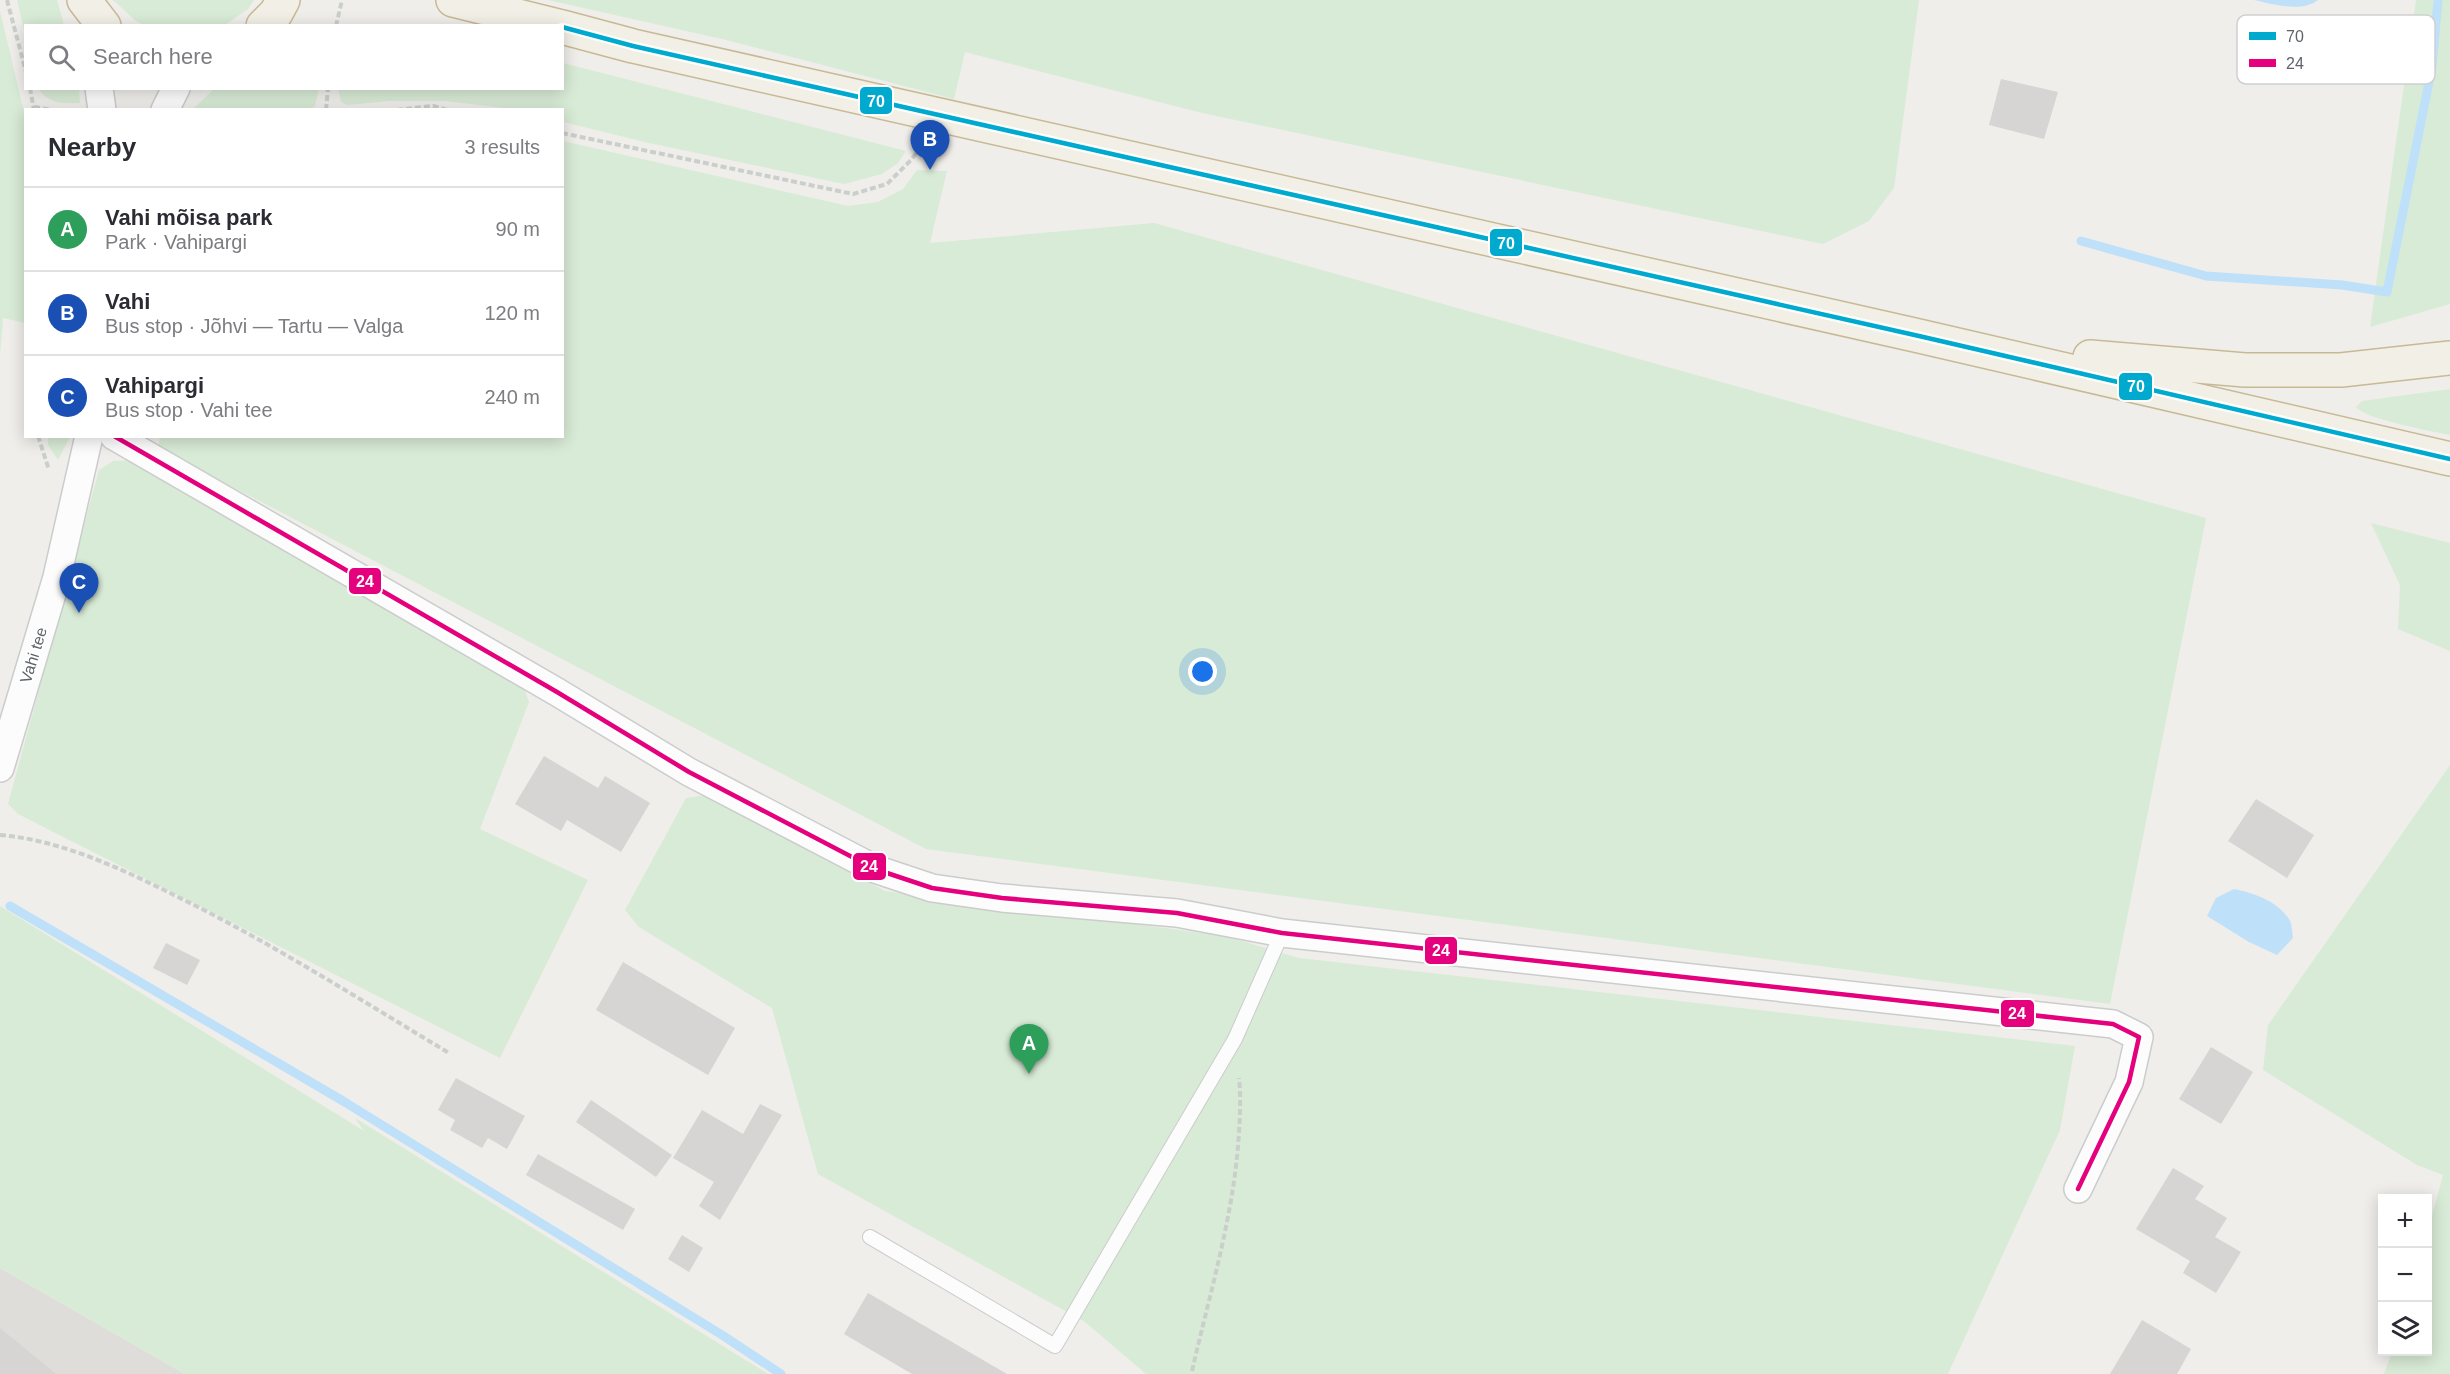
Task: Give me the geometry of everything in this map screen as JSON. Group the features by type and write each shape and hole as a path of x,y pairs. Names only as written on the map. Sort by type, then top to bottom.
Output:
{"highway":[{"path":"265,24 283,0"},
{"path":"453,0 550,24"},
{"path":"564,28 633,46 1919,336 2450,459"},
{"path":"564,40 633,46"},
{"path":"1919,336 2128,362 2245,370 2341,370 2450,357"}],"street":[{"path":"99,90 102,108"},
{"path":"166,108 175,90"},
{"name":"Vahi tee","path":"0,768 57,577 89,438"},
{"path":"117,438 536,680 689,772 875,869 932,888 1002,898 1176,913 1282,933 2113,1024 2139,1037 2137,1048 2129,1082 2078,1189"}],"lane":[{"path":"870,1237 1055,1346 1235,1039 1282,933"}],"path":[{"path":"7,0 24,64"},
{"path":"336,24 342,0"},
{"path":"30,90 34,108"},
{"path":"326,108 328,90"},
{"path":"415,108 433,106 440,108"},
{"path":"564,133 853,194 887,184 911,160 944,116"},
{"path":"39,438 51,477"},
{"path":"0,835 56,846 124,870 226,920 449,1053"},
{"path":"1192,1371 1226,1233 1237,1160 1241,1092 1235,1039"}],"shaded area":[{"path":"0,1268 185,1374 0,1374"}],"green space":[{"path":"17,0 57,0 64,24 24,24 24,30"},
{"path":"113,0 254,0 248,9 226,24 142,24"},
{"path":"548,0 1919,0 1894,188 1869,221 1823,244 1202,113 965,52 954,99 722,39"},
{"path":"2416,0 2450,0 2450,304 2370,327 2404,84 2435,84 2435,15 2414,15"},
{"path":"0,11 24,112 24,323 3,318 0,356"},
{"path":"564,63 906,151 898,163 882,174 844,184 649,143 564,122 564,108 504,108 445,101 389,101 347,105 341,102 338,90 564,90"},
{"path":"40,90 79,90 80,103 62,103 47,98"},
{"path":"213,90 319,90 315,106 312,108 194,108"},
{"path":"564,141 848,206 878,202 903,189 917,170 947,171 930,243 1154,223 2206,518 2110,1004 926,849 158,448 160,438 564,438"},
{"path":"2450,389 2450,435 2385,420 2356,407 2362,401"},
{"path":"48,438 69,438 58,460 48,445"},
{"path":"140,460 524,688 529,702 480,829 588,880 500,1058 18,814 8,804 99,470 113,461"},
{"path":"2371,523 2450,543 2450,651 2398,629 2400,585"},
{"path":"2450,765 2450,1374 2384,1374 2391,1356 2432,1356 2432,1216 2443,1175 2417,1165 2263,1070 2268,1025"},
{"path":"706,795 885,891 1225,936 1299,958 2075,1046 2060,1130 1948,1374 1146,1374 1085,1322 818,1174 772,1008 639,927 625,910 686,798"},
{"path":"0,906 364,1131 355,1118 768,1374 185,1374 0,1268"}],"water":[{"path":"2254,0 2318,0 2295,7"},
{"path":"2234,889 2272,903 2289,919 2293,938 2277,955 2249,942 2207,916 2216,898"}],"building":[{"path":"2001,79 2058,92 2044,139 1989,125"},
{"path":"544,756 598,788 605,776 650,803 621,852 567,820 561,831 515,804"},
{"path":"2256,799 2314,835 2287,878 2228,841"},
{"path":"166,943 200,960 187,985 153,968"},
{"path":"623,962 735,1028 708,1075 596,1010"},
{"path":"2211,1047 2253,1072 2221,1124 2179,1099"},
{"path":"456,1078 525,1116 507,1149 488,1138 482,1148 450,1130 455,1120 438,1110"},
{"path":"591,1100 672,1155 656,1177 576,1122"},
{"path":"760,1104 782,1115 720,1220 699,1206 714,1182 673,1158 702,1110 743,1134"},
{"path":"538,1154 635,1209 623,1230 526,1175"},
{"path":"2173,1168 2204,1186 2195,1199 2227,1218 2215,1237 2241,1252 2216,1293 2183,1273 2190,1261 2136,1229"},
{"path":"682,1235 703,1248 689,1272 668,1259"},
{"path":"868,1293 1007,1374 912,1374 844,1334"},
{"path":"2142,1320 2191,1349 2177,1374 2110,1374"},
{"path":"0,1328 56,1374 0,1374"}],"waterway":[{"path":"2435,34 2438,0"},
{"path":"2081,241 2206,276 2342,285 2387,292 2429,84"},
{"path":"10,906 343,1101 722,1335 781,1374"}],"transit line":[{"name":"70","path":"564,28 633,46 1919,336 2450,459"},
{"name":"24","path":"117,438 557,692 689,772 875,869 932,888 1002,898 1177,913 1282,933 2113,1024 2139,1037 2129,1082 2078,1189"}],"place":[{"name":"Vahi","path":"930,170"},
{"name":"Vahipargi","path":"79,613"},
{"name":"Vahi mõisa park","path":"1029,1074"}]}
